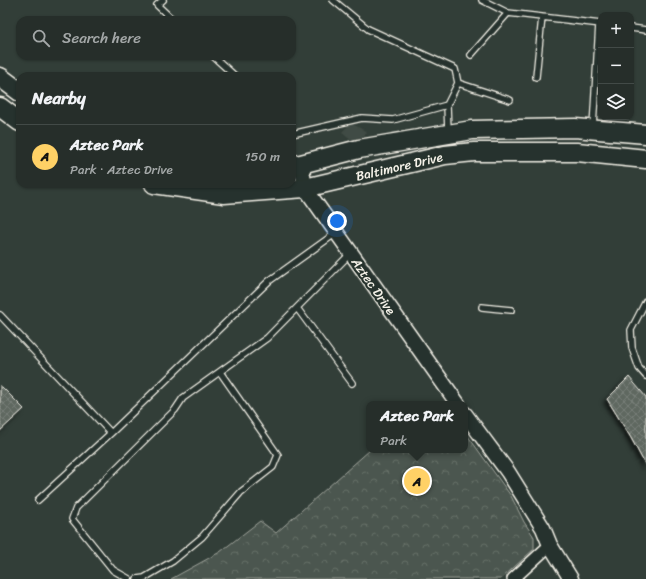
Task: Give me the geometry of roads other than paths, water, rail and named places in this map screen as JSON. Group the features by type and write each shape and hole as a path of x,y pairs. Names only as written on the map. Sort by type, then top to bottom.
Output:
{"main road":[{"path":"0,77 16,89"},
{"path":"0,107 16,119"},
{"name":"Baltimore Drive","path":"297,164 359,150 472,130 575,128 646,134"},
{"path":"449,133 451,155"},
{"name":"Baltimore Drive","path":"182,188 224,194 305,188 451,155 474,152 577,152 646,159"}],"street":[{"name":"Aztec Drive","path":"297,164 305,188 456,401"},
{"path":"468,418 508,472 542,528 550,546 571,579"},
{"path":"513,579 550,546"}],"lane":[{"path":"163,0 157,5 169,16"},
{"path":"333,0 368,29 455,69 458,83 447,105 449,133"},
{"path":"482,0 508,13 598,24"},
{"path":"471,55 508,13"},
{"path":"536,77 542,17"},
{"path":"634,28 646,30"},
{"path":"593,129 598,48"},
{"path":"217,60 231,72"},
{"path":"458,83 510,100"},
{"path":"296,133 362,118 393,120 447,105"},
{"path":"38,500 111,433 269,281 336,233"},
{"path":"129,579 114,570 72,519 76,508 175,410 183,398 267,338 351,253"},
{"path":"646,301 630,330 632,348 639,368 646,376"},
{"path":"482,307 511,310"},
{"path":"297,308 352,383"},
{"path":"0,315 111,433"},
{"path":"137,579 144,578 173,561 202,537 241,492 273,468 278,455 220,372"}],"place":[{"name":"Aztec Park","path":"417,481"}]}
